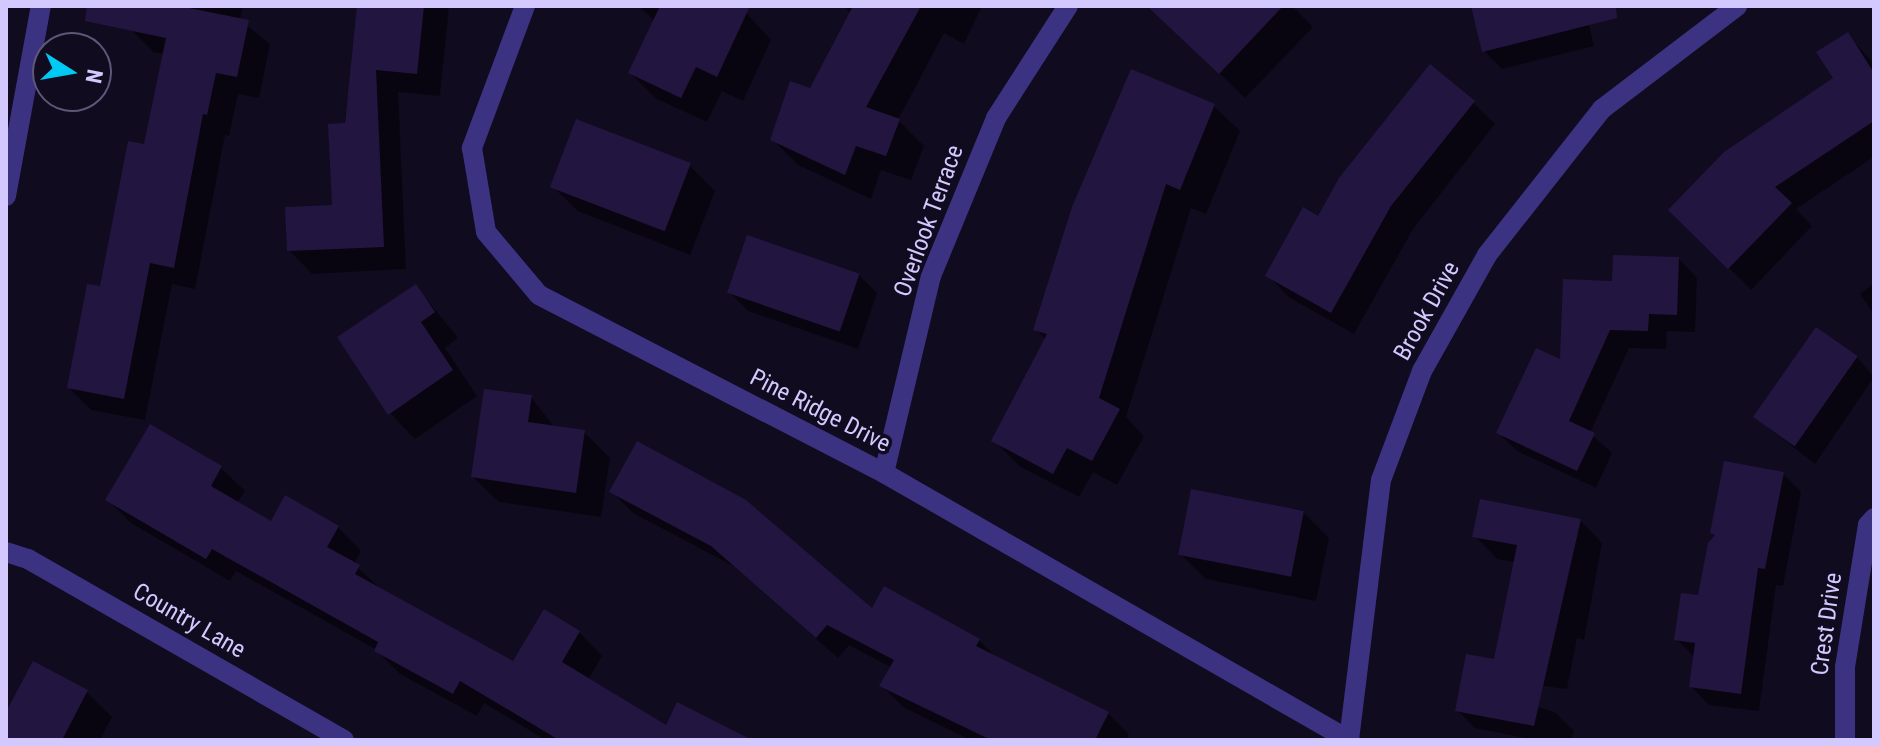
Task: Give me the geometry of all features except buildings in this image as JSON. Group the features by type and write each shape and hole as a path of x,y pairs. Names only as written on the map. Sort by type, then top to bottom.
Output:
{"street":[{"path":"6,196 41,6"},
{"name":"Pine Ridge Drive","path":"525,6 472,148 486,232 539,295 884,473 1349,740"},
{"name":"Overlook Terrace","path":"884,473 931,276 996,118 1068,6"},
{"name":"Brook Drive","path":"1349,740 1381,480 1422,371 1487,255 1602,109 1737,6"},
{"name":"Crest Drive","path":"1845,740 1845,667 1868,525 1874,518"},
{"name":"Country Lane","path":"6,552 28,559 344,740"}]}
